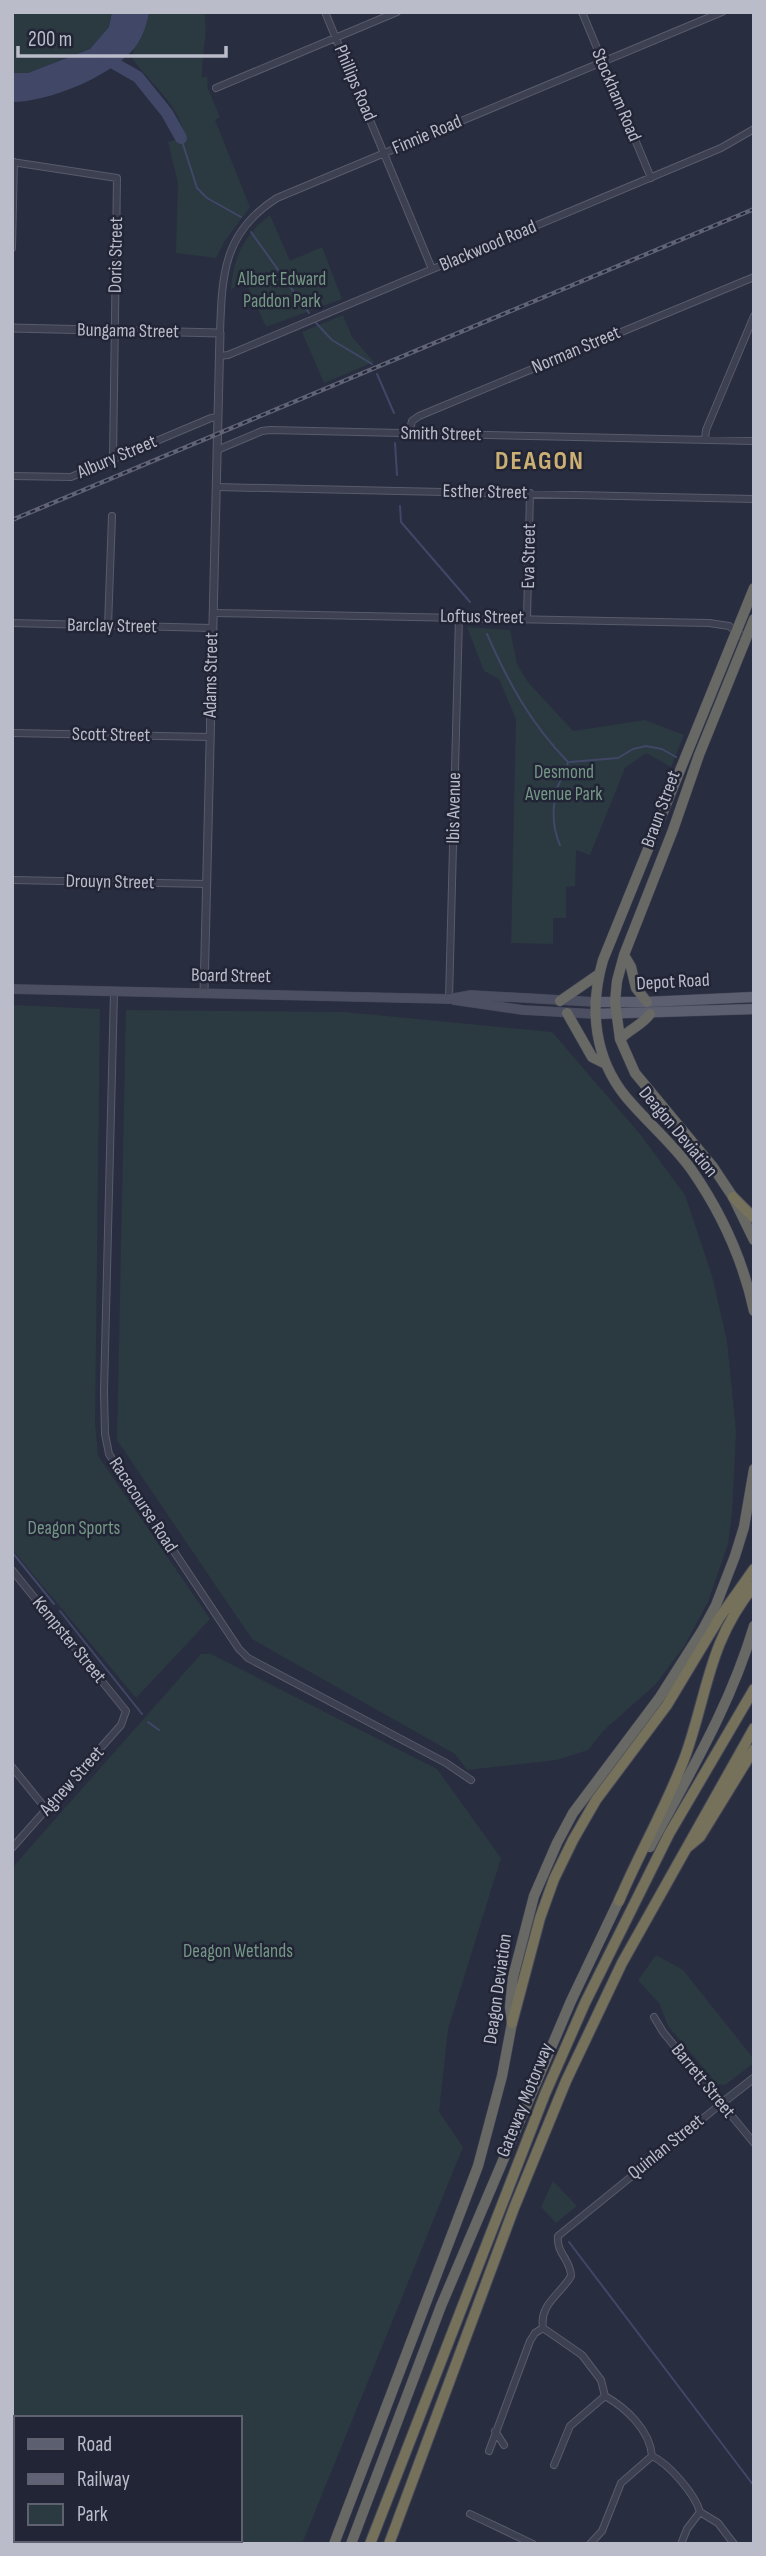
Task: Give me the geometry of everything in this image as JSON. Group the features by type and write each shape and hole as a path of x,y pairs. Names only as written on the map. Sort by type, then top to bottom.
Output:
{"highway":[{"name":"Braun Street","path":"599,974 754,588"},
{"name":"Braun Street","path":"615,1014 617,981 624,955 754,619"},
{"path":"624,955 631,967 634,984 646,1002"},
{"path":"560,1001 599,974"},
{"name":"Deagon Deviation","path":"599,974 595,1014 606,1065 626,1097 680,1156 711,1200 738,1256 754,1311"},
{"path":"567,1013 592,1056 606,1065"},
{"name":"Deagon Deviation","path":"615,1014 620,1039 635,1073 713,1167 733,1197 754,1240"},
{"path":"620,1039 628,1031 644,1023 650,1014"},
{"path":"733,1197 754,1218"},
{"name":"Deagon Deviation","path":"334,2544 478,2166 502,2076 512,2024 510,2007 513,1977 527,1917 557,1843 593,1785 638,1727 702,1631 716,1605 736,1556 754,1469"},
{"path":"512,2024 540,1918 554,1879 573,1840 596,1800 667,1705 720,1617 754,1569"},
{"path":"351,2544 441,2306 555,2039 686,1754 712,1660 721,1638 754,1586"},
{"path":"619,1901 710,1738 736,1681 754,1626"},
{"name":"Gateway Motorway","path":"370,2544 545,2094 585,2003 669,1834 754,1689"},
{"name":"Gateway Motorway","path":"388,2544 514,2208 566,2081 619,1969 683,1850 754,1728"},
{"path":"683,1850 700,1837 754,1749"}],"main road":[{"name":"Board Street","path":"12,989 449,999 471,995 595,1002"},
{"name":"Depot Road","path":"595,1002 754,998"},
{"name":"Board Street","path":"449,999 469,1004 595,1014"},
{"name":"Depot Road","path":"595,1014 754,1009"}],"street":[{"name":"Phillips Road","path":"325,12 432,269"},
{"path":"216,88 397,12"},
{"name":"Stockham Road","path":"582,12 651,178"},
{"name":"Finnie Road","path":"220,333 225,265 235,240 258,211 277,198 722,12"},
{"name":"Blackwood Road","path":"219,356 226,356 651,178 721,148 754,129"},
{"path":"12,248 13,162"},
{"name":"Doris Street","path":"13,162 117,178 113,458"},
{"name":"Norman Street","path":"409,434 412,421 419,416 754,277"},
{"path":"705,440 706,430 754,316"},
{"name":"Bungama Street","path":"12,328 220,333"},
{"path":"219,356 220,333"},
{"name":"Adams Street","path":"204,993 219,356"},
{"name":"Albury Street","path":"12,476 65,478 218,417"},
{"name":"Smith Street","path":"216,450 262,431 271,430 754,441"},
{"name":"Esther Street","path":"216,487 754,499"},
{"name":"Eva Street","path":"527,618 530,493"},
{"path":"108,626 112,516"},
{"name":"Loftus Street","path":"213,613 719,624 737,630"},
{"name":"Ibis Avenue","path":"449,999 458,617"},
{"name":"Barclay Street","path":"12,623 212,628"},
{"path":"737,630 746,639"},
{"name":"Scott Street","path":"12,733 209,737"},
{"name":"Drouyn Street","path":"12,880 207,884"},
{"name":"Racecourse Road","path":"114,992 104,1391 105,1434 109,1454 239,1649 248,1658 446,1763 471,1780"},
{"name":"Kempster Street","path":"12,1570 126,1711"},
{"name":"Agnew Street","path":"12,1848 121,1725 126,1711"},
{"path":"12,1767 46,1809"},
{"name":"Barrett Street","path":"654,2017 663,2032 754,2143"},
{"name":"Quinlan Street","path":"543,2328 542,2321 548,2305 571,2276 571,2267 557,2246 558,2236 754,2078"},
{"path":"489,2451 530,2341 535,2333 543,2328 582,2354 601,2380 605,2396 623,2406 647,2436 651,2443 652,2456"},
{"path":"554,2465 570,2426 605,2396"},
{"path":"495,2431 504,2445"},
{"path":"652,2456 664,2461 698,2503 700,2512 687,2529 681,2544"},
{"path":"590,2544 602,2531 621,2483 652,2456"},
{"path":"700,2512 718,2523 734,2544"},
{"path":"470,2514 533,2544"}],"green space":[{"path":"12,12 112,12 109,27 90,49 28,73 12,73"},
{"path":"149,12 204,12 206,28 202,78 207,76 208,89 220,117 215,120 250,207 224,242 216,258 176,253 178,183 168,142 184,137 177,114 132,58"},
{"name":"Albert Edward Paddon Park","path":"270,215 290,261 322,247 342,299 266,327 245,280 231,290 237,257 253,230"},
{"path":"343,315 352,337 374,362 324,383 302,332"},
{"name":"Desmond Avenue Park","path":"467,627 510,630 517,664 527,681 573,731 645,720 684,735 671,767 646,753 625,768 590,855 576,850 575,886 566,887 566,918 553,918 553,944 511,943 516,719 499,679 484,671"},
{"name":"Deagon Sports","path":"12,1005 100,1009 95,1423 98,1456 210,1619 136,1698 12,1549"},
{"path":"126,1010 345,1012 552,1032 640,1134 685,1195 712,1276 727,1341 736,1431 728,1544 708,1602 685,1645 656,1684 603,1731 588,1750 557,1760 467,1770 455,1754 252,1639 117,1440"},
{"name":"Deagon Wetlands","path":"201,1654 211,1654 437,1769 501,1858 448,2029 439,2112 463,2147 302,2544 12,2544 12,1868"},
{"path":"656,1955 683,1970 754,2059 754,2063 725,2085 717,2084 668,2026 659,2003 638,1980"},
{"path":"553,2181 577,2206 556,2223 541,2207"}],"water":[{"path":"112,12 149,12 138,43 120,62 76,87 42,98 12,102 12,73 28,73 90,49 109,27"}],"waterway":[{"path":"103,57 138,77 167,113 181,138"},
{"path":"181,138 197,188 207,198 241,217"},
{"path":"251,232 309,313"},
{"path":"316,323 332,340 372,364"},
{"path":"377,374 394,413"},
{"path":"395,443 397,475"},
{"path":"400,506 401,522 470,602"},
{"path":"487,634 522,702 543,733 568,762 554,803 554,824 560,845"},
{"path":"570,762 618,758 633,749 646,746 662,749 676,757"},
{"path":"12,1552 54,1604"},
{"path":"60,1611 142,1714"},
{"path":"148,1722 159,1730"},
{"path":"569,2242 754,2486"}],"railway":[{"path":"12,520 754,209"}],"district":[{"name":"DEAGON","path":"540,461"}]}
